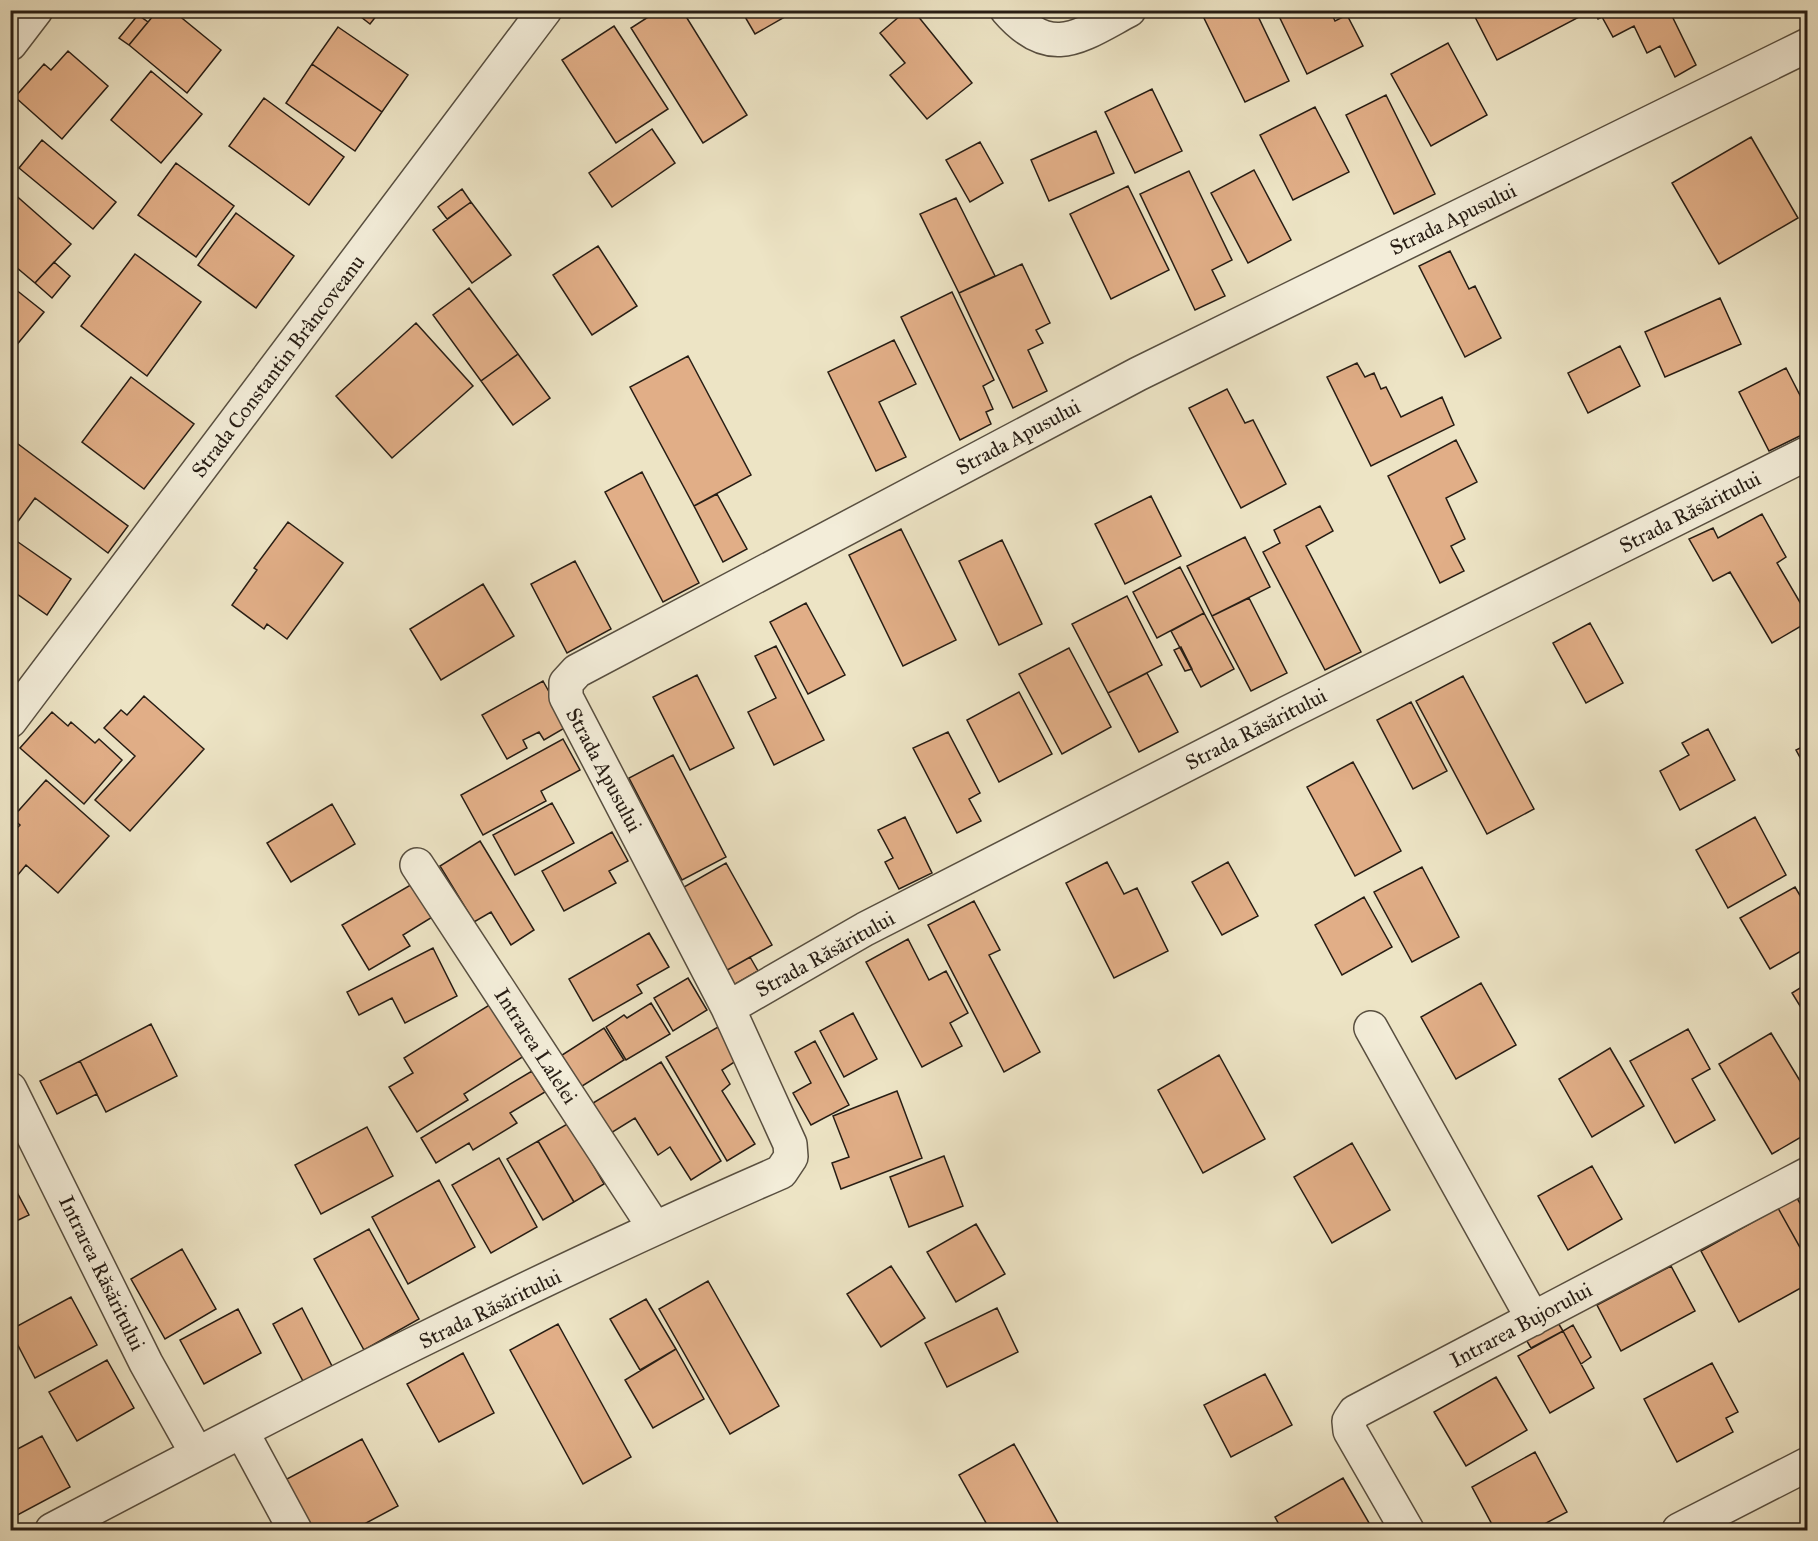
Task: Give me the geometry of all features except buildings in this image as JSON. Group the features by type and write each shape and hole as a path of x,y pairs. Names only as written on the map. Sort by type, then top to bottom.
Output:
{"street":[{"path":"10,44 36,10"},
{"name":"Strada Constantin Brâncoveanu","path":"10,721 545,10"},
{"path":"1007,10 1020,25 1040,36 1062,42 1080,36 1129,10"},
{"name":"Strada Apusului","path":"728,1008 566,698 566,683 577,671 1138,374 1808,45"},
{"name":"Strada Răsăritului","path":"52,1530 196,1454 654,1227 781,1172 791,1157 790,1144 728,1008 865,929 1287,713 1808,453"},
{"name":"Intrarea Lalelei","path":"417,865 654,1227"},
{"path":"1371,1028 1533,1319"},
{"name":"Intrarea Răsăritului","path":"10,1089 146,1363 196,1454"},
{"name":"Intrarea Bujorului","path":"1407,1530 1350,1431 1349,1421 1355,1412 1808,1174"},
{"path":"242,1432 294,1530"},
{"path":"1679,1530 1808,1464"}]}
